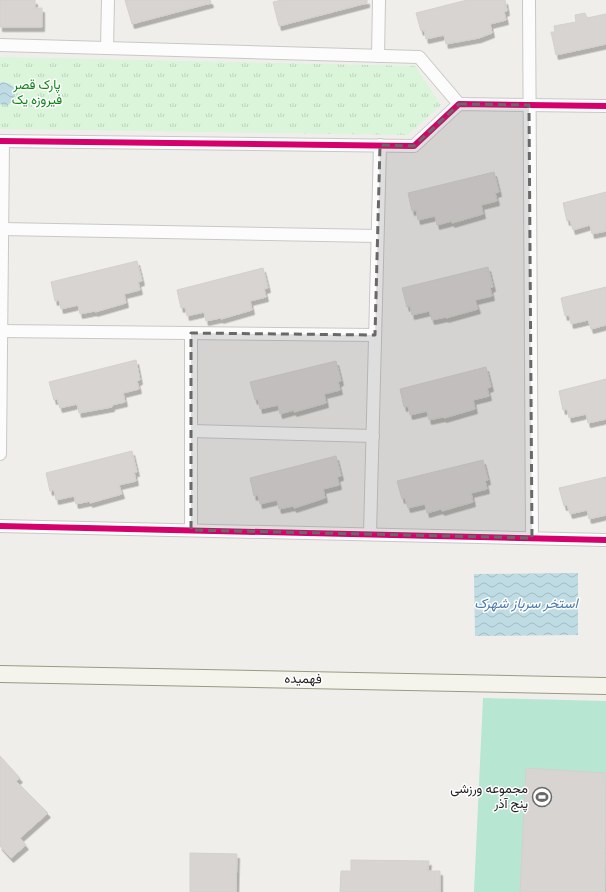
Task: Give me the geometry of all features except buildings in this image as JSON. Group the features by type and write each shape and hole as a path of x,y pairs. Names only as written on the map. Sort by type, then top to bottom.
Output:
{"main road":[{"name":"فهمیده","path":"0,674 606,686"}],"street":[{"path":"107,48 108,0"},
{"path":"378,56 379,0"},
{"path":"529,0 532,538"},
{"path":"0,45 419,57 459,104"},
{"path":"0,454 2,141 414,146 459,104 606,106"},
{"path":"370,534 380,145"},
{"path":"2,229 377,236"},
{"path":"1,331 375,335"},
{"path":"191,333 191,530"},
{"path":"191,431 373,436"},
{"path":"0,526 606,540"}],"highlighted area":[{"path":"459,104 529,105 532,538 191,530 191,333 375,335 380,145 414,146"}],"green space":[{"name":"پارک قصر فیروزه یک","path":"0,57 415,66 441,105 408,135 0,129"},
{"name":"مجموعه ورزشی پنج آذر","path":"483,698 606,701 606,892 474,892"}],"water":[{"path":"3,82 10,84 15,89 13,99 6,106 0,104 0,83"},
{"name":"استخر سرباز شهرک","path":"578,573 578,635 475,636 474,574"}],"cycle path":[{"path":"0,141 414,146 459,104 606,106"},
{"path":"0,526 606,540"}],"place":[{"name":"مجموعه ورزشی پنج آذر","path":"542,797"}]}
